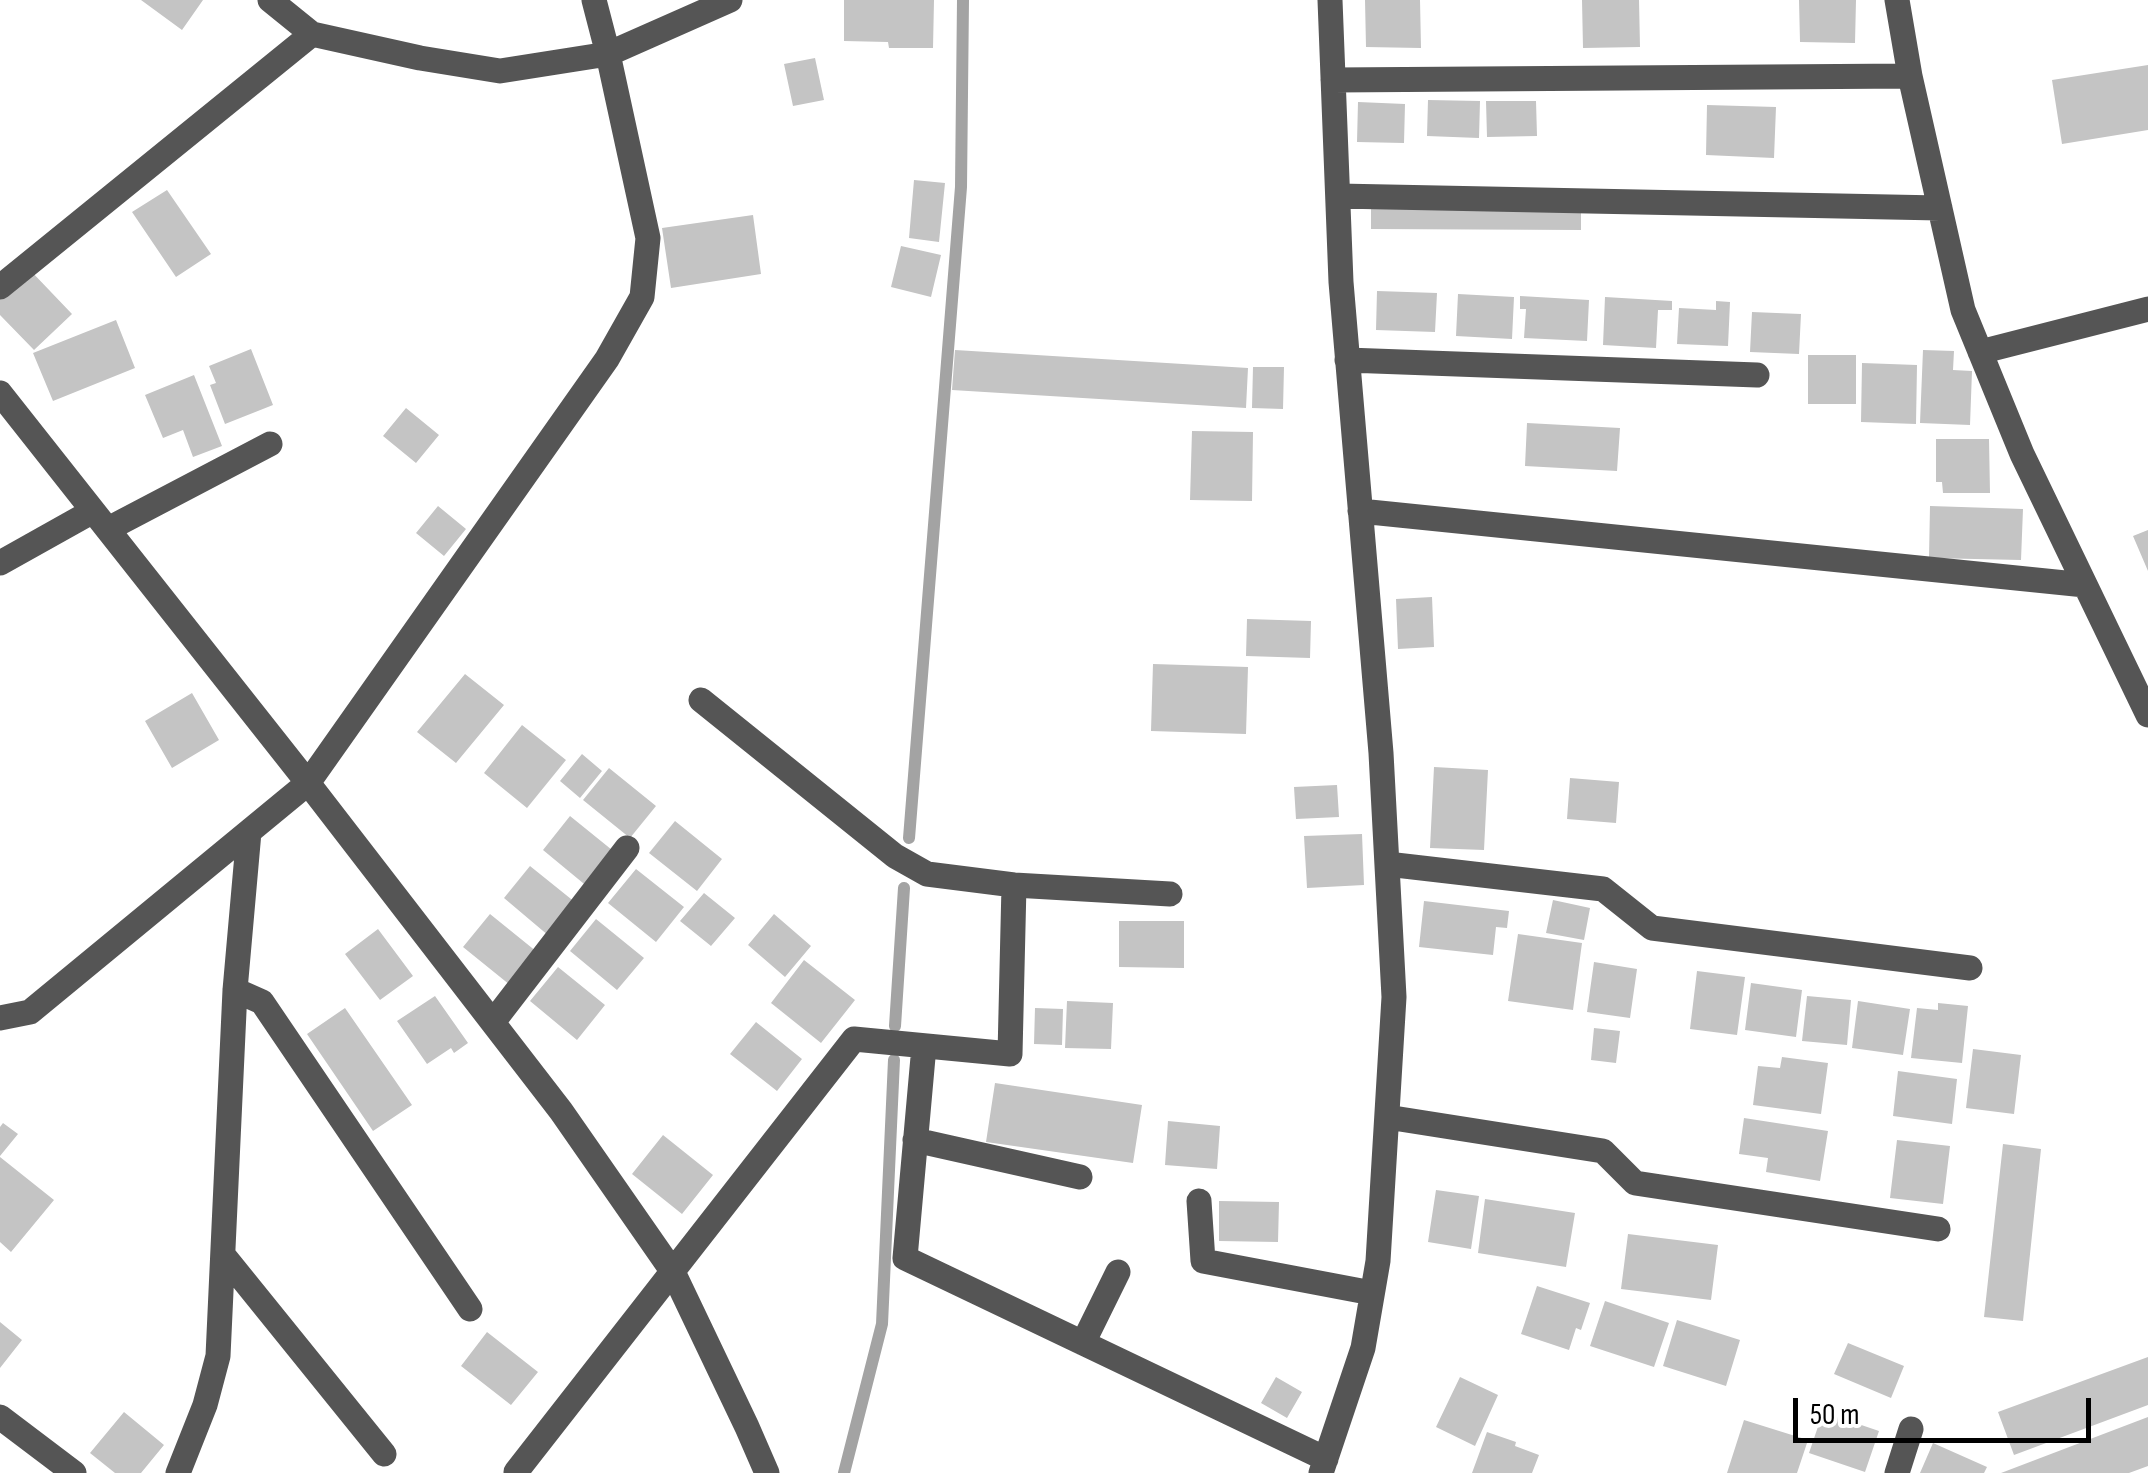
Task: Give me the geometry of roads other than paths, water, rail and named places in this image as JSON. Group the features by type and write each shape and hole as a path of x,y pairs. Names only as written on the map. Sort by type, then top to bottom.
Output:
{"street":[{"path":"270,0 312,34 420,58 500,70 608,54 730,0"},
{"path":"0,1018 30,1012 308,783 607,359 642,297 648,238 594,0"},
{"path":"924,1046 905,1258 1083,1343 1324,1466 1363,1348 1378,1261 1394,997 1381,753 1341,282 1330,0"},
{"path":"1897,0 1910,76 1963,310 2022,454 2148,715"},
{"path":"0,287 312,34"},
{"path":"1333,80 1910,76"},
{"path":"1338,196 1940,208"},
{"path":"1980,352 2148,309"},
{"path":"1347,360 1757,375"},
{"path":"0,393 561,1111 673,1272 767,1473"},
{"path":"0,562 270,444"},
{"path":"1360,511 2085,585"},
{"path":"701,700 895,856 927,874 1014,885 1170,894"},
{"path":"178,1473 206,1405 218,1356 235,990 249,832"},
{"path":"493,1022 627,848"},
{"path":"1387,864 1603,889 1652,928 1970,968"},
{"path":"516,1472 854,1039 1010,1054 1014,885"},
{"path":"235,990 262,1002 470,1309"},
{"path":"1387,1117 1603,1151 1634,1183 1938,1229"},
{"path":"916,1140 1080,1177"},
{"path":"1199,1202 1203,1262 1372,1293"},
{"path":"224,1256 384,1454"},
{"path":"1083,1343 1118,1272"},
{"path":"0,1417 74,1473"},
{"path":"1897,1473 1911,1429"}],"waterway":[{"path":"909,838 961,187 963,0"},
{"path":"895,1026 904,888"},
{"path":"844,1473 882,1324 894,1060"}]}
